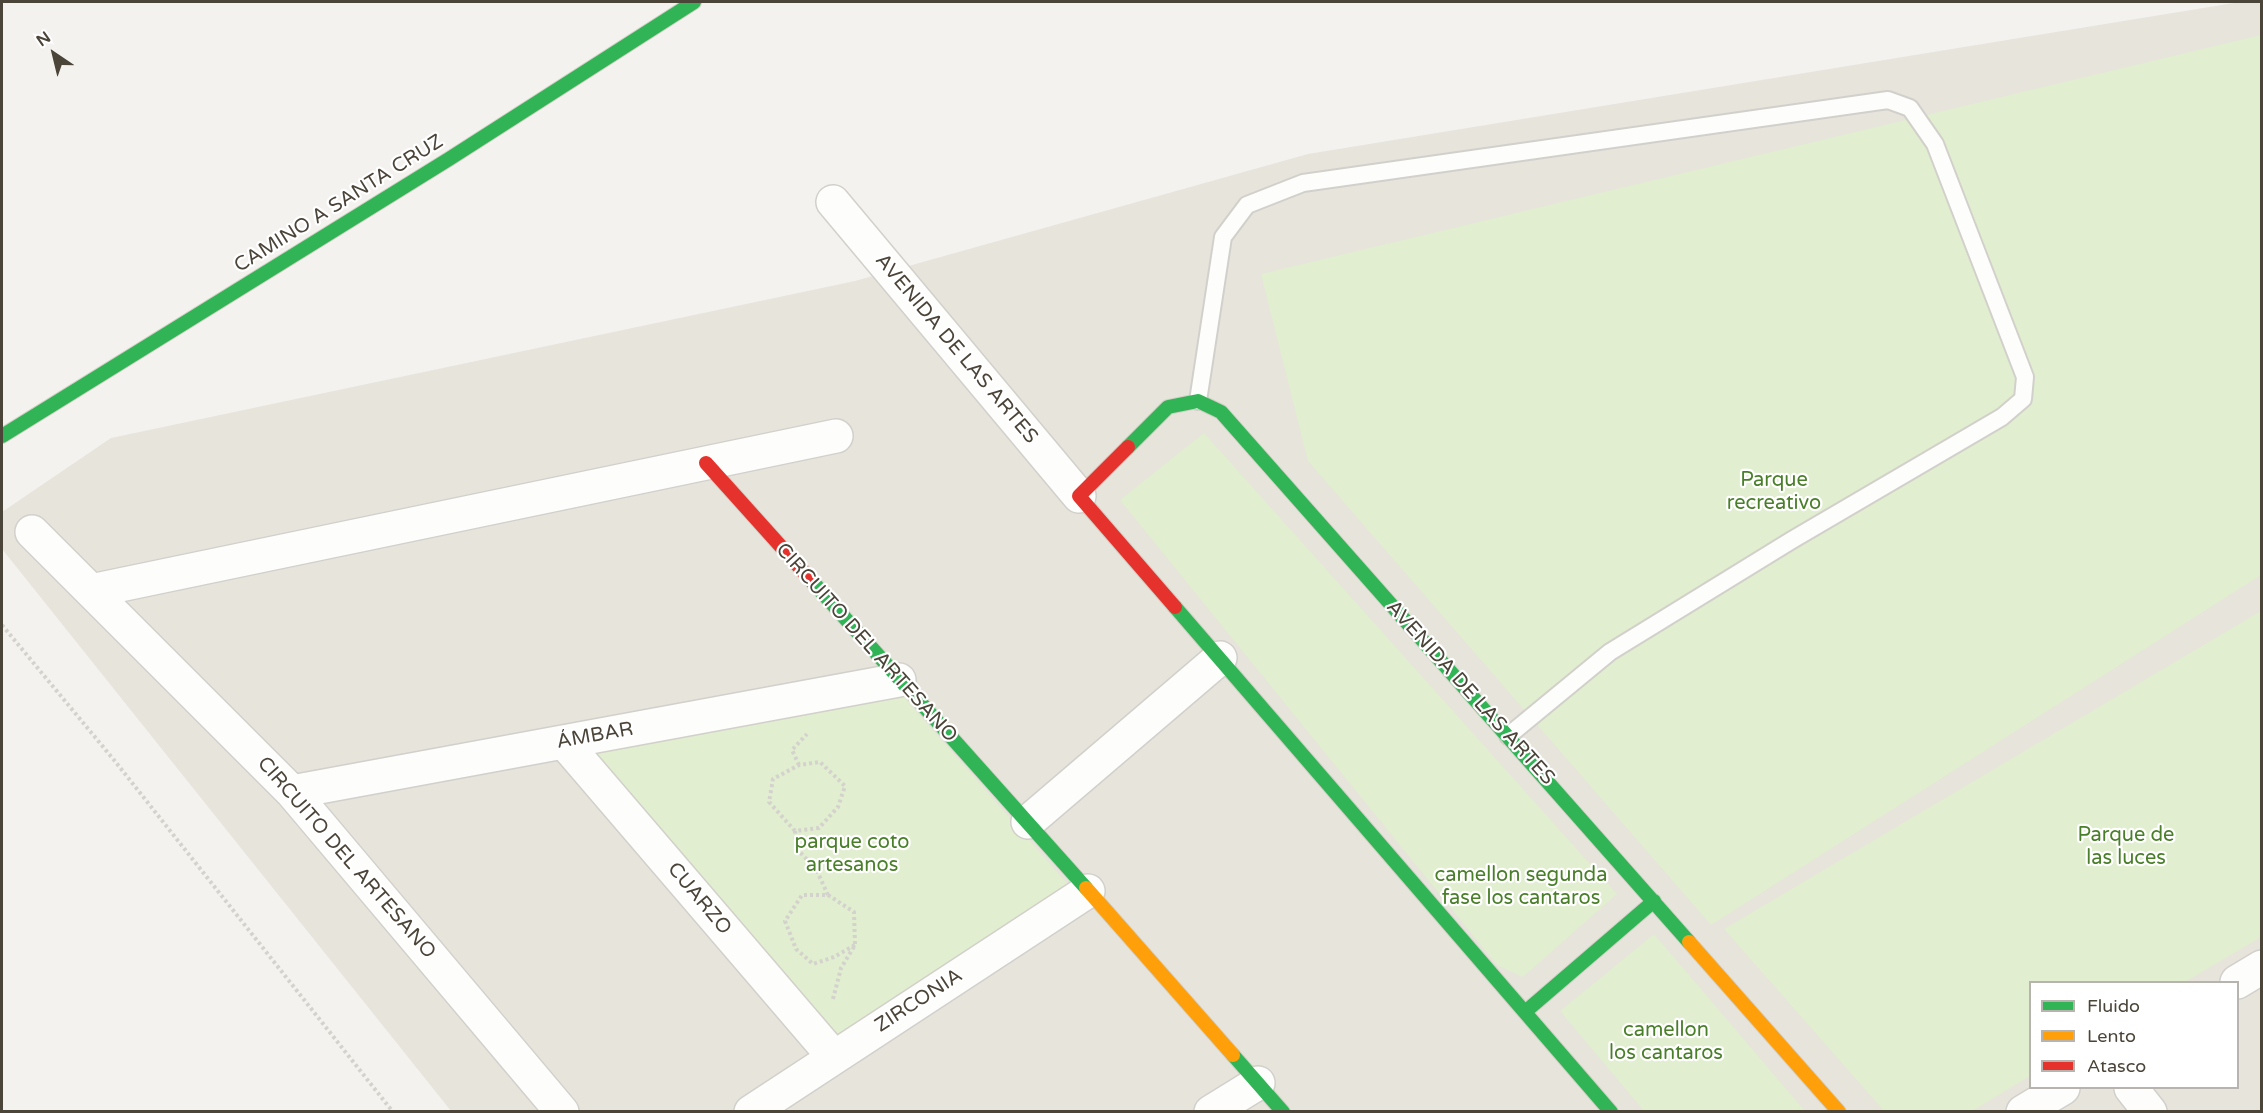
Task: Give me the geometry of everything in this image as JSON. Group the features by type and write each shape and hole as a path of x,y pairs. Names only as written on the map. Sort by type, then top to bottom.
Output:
{"street":[{"name":"CAMINO A SANTA CRUZ","path":"2,436 449,159 694,2"},
{"name":"AVENIDA DE LAS ARTES","path":"833,202 1079,496 1611,1112"},
{"name":"AVENIDA DE LAS ARTES","path":"1198,400 1221,412 1839,1112"},
{"path":"1079,496 1168,407 1198,400"},
{"path":"91,591 836,436"},
{"name":"CIRCUITO DEL ARTESANO","path":"706,463 1028,822 1283,1112"},
{"name":"CIRCUITO DEL ARTESANO","path":"32,532 292,792 562,1112"},
{"path":"1028,822 1220,658"},
{"name":"ÁMBAR","path":"292,792 899,680"},
{"name":"CUARZO","path":"564,742 834,1058"},
{"name":"ZIRCONIA","path":"751,1112 1088,891"},
{"path":"1525,1012 1654,901"},
{"path":"2238,981 2262,968"},
{"path":"1211,1112 1258,1083"},
{"path":"2023,1112 2061,1089"},
{"path":"2132,1089 2150,1112"}],"lane":[{"path":"1198,400 1222,237 1247,205 1303,183 1888,100 1910,108 1935,144 2025,377 2023,399 2002,417 1792,540 1610,652 1508,736"}],"path":[{"path":"2,625 114,760 393,1112"},
{"path":"795,831 819,828 837,807 845,786 820,762 799,765 773,779 769,802 795,831 796,848 816,869 828,895 854,912 855,945 841,968 832,1002"},
{"path":"828,895 802,895 785,921 796,949 813,964 834,957 855,945"}],"shaded area":[{"path":"2240,2 2261,2 2261,1111 451,1111 2,549 2,512 111,438 855,281 1308,154"}],"green space":[{"name":"Parque recreativo","path":"2261,35 2261,575 1711,925 1308,461 1261,274"},
{"name":"camellon segunda fase los cantaros","path":"1204,433 1617,894 1523,977 1497,965 1120,500"},
{"name":"Parque de las luces","path":"2261,611 2261,937 2187,981 2029,981 2029,1077 1972,1111 1884,1111 1724,929"},
{"name":"parque coto artesanos","path":"896,688 1074,891 836,1049 571,746"},
{"name":"camellon los cantaros","path":"1654,934 1805,1111 1644,1111 1560,1011"}],"traffic: fast":[{"path":"2,436 449,159 694,2"},
{"path":"1128,447 1168,407 1198,401 1221,412 1689,942"},
{"path":"811,580 1086,888"},
{"path":"1175,607 1611,1112"},
{"path":"1525,1012 1654,901"},
{"path":"1233,1055 1283,1112"}],"traffic: slow":[{"path":"1086,888 1233,1055"},
{"path":"1689,942 1839,1112"}],"traffic: jam":[{"path":"1128,447 1079,496 1175,607"},
{"path":"706,463 811,580"}]}
